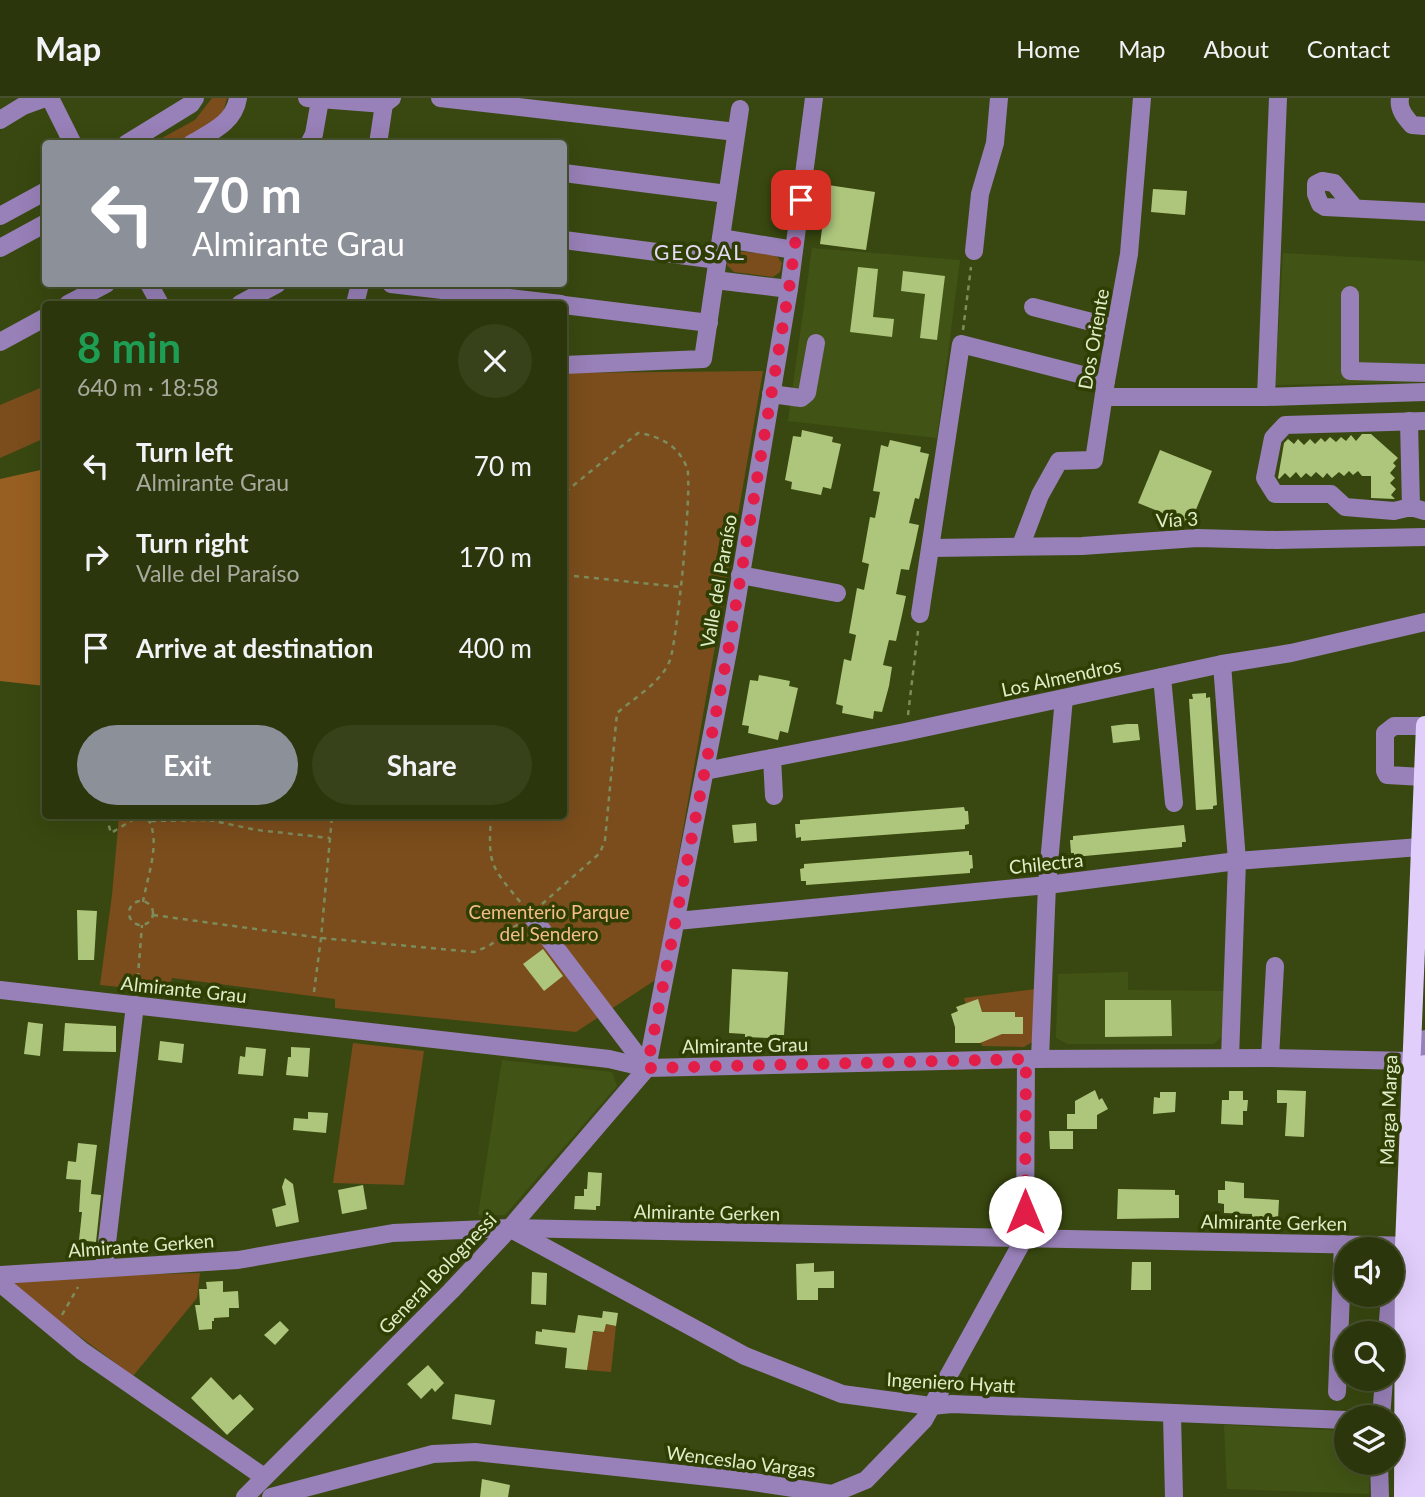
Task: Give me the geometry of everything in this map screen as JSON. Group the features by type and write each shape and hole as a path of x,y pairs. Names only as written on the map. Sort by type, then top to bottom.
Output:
{"main road":[{"name":"Marga Marga","path":"1404,1405 1418,1063 1420,847 1425,725"},
{"name":"Marga Marga","path":"1421,1497 1423,1480 1410,1246 1423,1099"},
{"path":"1404,1447 1413,1471 1423,1480"},
{"name":"Marga Marga","path":"1403,1475 1404,1497"}],"street":[{"path":"0,120 23,102 48,98 71,140"},
{"path":"132,140 191,104 195,98"},
{"path":"198,140 219,128 233,115 238,98"},
{"path":"440,98 736,132"},
{"name":"Valle del Paraíso","path":"647,1068 677,921 740,575 789,289 814,98"},
{"path":"974,251 979,194 995,143 999,98"},
{"name":"Dos Oriente","path":"1021,545 1040,495 1059,461 1094,460 1129,254 1143,98"},
{"path":"1266,397 1278,98"},
{"path":"1400,98 1404,117 1412,125 1425,126"},
{"path":"311,140 314,134 314,99 388,101 380,140"},
{"path":"567,365 703,359 740,110"},
{"path":"567,173 727,194"},
{"path":"0,216 42,193"},
{"path":"1354,207 1425,212"},
{"path":"0,248 42,225"},
{"path":"721,238 794,250"},
{"path":"567,240 718,260"},
{"path":"715,280 789,289"},
{"path":"74,301 100,287"},
{"path":"245,301 271,287"},
{"path":"415,287 529,301"},
{"path":"1350,295 1350,371 1425,373"},
{"path":"567,306 709,323"},
{"path":"1033,307 1115,328"},
{"path":"0,342 42,319"},
{"path":"771,394 801,398 807,393 816,343"},
{"path":"920,614 961,344 1105,389 1266,397 1425,392"},
{"path":"1417,421 1418,509 1394,511 1345,507 1331,494 1275,494 1265,478 1273,438 1285,425 1417,421"},
{"name":"Vía 3","path":"931,548 1082,546 1197,538 1276,540 1425,537"},
{"path":"740,575 838,593"},
{"name":"Los Almendros","path":"705,771 905,732 1222,664 1291,653 1425,622"},
{"path":"1222,664 1237,861 1230,1058"},
{"path":"1161,677 1174,803"},
{"name":"Wenceslao Vargas","path":"271,1497 433,1454 475,1452 748,1489 832,1494 866,1480 924,1420 1025,1237 1033,1059 1064,698"},
{"path":"1423,777 1387,775 1385,733 1394,726 1425,725"},
{"path":"772,758 774,796"},
{"name":"Chilectra","path":"677,921 1047,885 1237,861 1420,847"},
{"path":"530,915 647,1068"},
{"path":"1270,1058 1275,966"},
{"name":"Almirante Grau","path":"0,990 609,1059 647,1068 1033,1059 1270,1058 1418,1063"},
{"path":"96,1269 135,1004"},
{"path":"1423,1099 1418,1063 1425,1039"},
{"name":"General Bolognessi","path":"245,1497 451,1291 510,1228 647,1068"},
{"name":"Almirante Gerken","path":"0,1275 238,1260 393,1233 510,1228 1334,1244"},
{"name":"Ingeniero Hyatt","path":"510,1228 745,1356 842,1394 931,1406 952,1404 1334,1420"},
{"path":"0,1283 82,1351 264,1477"},
{"path":"1337,1392 1340,1307"},
{"path":"1172,1415 1174,1497"},
{"path":"1380,1475 1380,1497"}],"path":[{"path":"961,344 974,251"},
{"path":"153,915 321,938 474,952 489,946 530,915 600,853 605,839 617,713 658,678 670,661 681,587 688,469 675,447 654,435 638,433 567,491"},
{"path":"567,575 681,587"},
{"path":"905,732 920,614"},
{"path":"107,819 111,832 134,819"},
{"path":"314,992 332,819"},
{"path":"491,819 489,850 493,868 530,915"},
{"path":"143,902 154,838 150,821 209,820 257,830 330,838"},
{"path":"143,902 149,905 153,915 149,922 142,925 134,923 129,914 134,903 143,902"},
{"path":"135,1004 142,925"},
{"path":"55,1329 96,1269"}],"shaded area":[{"path":"812,248 960,260 937,438 788,421"},
{"path":"1283,253 1425,261 1425,382 1275,385"},
{"path":"42,470 42,686 0,681 0,479"},
{"path":"1128,972 1128,990 1225,991 1222,1036 1214,1044 1068,1044 1056,1038 1058,974"},
{"path":"502,1060 612,1072 617,1086 505,1215 478,1215"},
{"path":"1224,1425 1334,1430 1334,1475 1370,1475 1369,1494 1227,1489"}],"green space":[{"path":"212,98 227,98 223,113 217,120 181,140 158,140 195,120"},
{"path":"736,251 776,255 782,263 780,272 773,277 734,272 727,265 728,256"},
{"name":"Cementerio Parque del Sendero","path":"763,371 657,979 576,1032 335,1008 335,999 172,978 169,992 100,985 119,819 567,819 567,373"},
{"path":"42,387 42,439 0,458 0,405"},
{"path":"1036,989 1032,1042 1024,1047 982,1046 981,1042 990,1034 1023,1034 1023,1017 1015,1017 1014,1012 982,1012 978,1000 966,1004 964,998"},
{"path":"353,1043 424,1051 404,1185 333,1183"},
{"path":"200,1273 197,1298 133,1376 11,1281 88,1276"},
{"path":"606,1324 616,1326 611,1372 587,1370 589,1352 567,1348 568,1332 604,1332"}],"building":[{"path":"828,185 875,192 866,250 820,244"},
{"path":"1153,189 1187,191 1185,215 1151,212"},
{"path":"858,267 878,269 873,317 894,319 892,337 850,332"},
{"path":"903,271 945,276 937,340 920,338 925,294 901,291"},
{"path":"802,430 833,437 832,442 841,444 831,489 823,487 821,495 791,489 792,482 785,480 793,436 801,437"},
{"path":"1362,434 1371,434 1398,458 1390,473 1395,478 1390,483 1396,489 1391,495 1395,499 1371,498 1371,476 1362,476 1358,471 1353,475 1349,471 1344,476 1339,472 1332,478 1327,473 1323,478 1316,472 1311,477 1306,473 1301,478 1296,472 1290,478 1285,473 1278,478 1284,443 1288,439 1294,444 1298,439 1304,445 1310,439 1315,444 1321,438 1325,442 1330,437 1336,442 1341,437 1346,441 1351,435 1356,441"},
{"path":"890,440 921,447 920,452 929,454 919,499 915,498 909,523 919,525 909,570 901,569 896,594 906,596 902,615 896,641 889,640 883,665 892,667 889,686 882,712 874,711 873,719 842,713 843,706 836,704 844,659 851,661 856,635 849,633 857,588 864,590 869,564 862,562 870,517 875,518 880,492 873,491 881,445 888,447"},
{"path":"1160,450 1212,471 1190,524 1138,503"},
{"path":"759,675 790,681 789,686 798,688 788,733 780,731 778,740 748,733 749,726 742,725 750,680 758,681"},
{"path":"1206,693 1206,698 1210,697 1217,805 1213,806 1213,809 1196,810 1189,699 1193,699 1192,694"},
{"path":"1138,724 1140,740 1113,743 1111,726"},
{"path":"964,807 965,811 968,811 969,824 965,825 965,829 801,841 801,837 796,838 795,824 800,824 800,820"},
{"path":"756,823 757,841 734,843 732,825"},
{"path":"1184,825 1186,842 1182,842 1182,847 1074,857 1074,853 1071,853 1070,840 1073,840 1073,836"},
{"path":"969,851 973,868 970,873 806,885 806,881 801,881 800,869 804,868 804,864"},
{"path":"77,910 97,911 94,960 78,960"},
{"path":"543,949 563,976 544,991 523,964"},
{"path":"732,969 788,972 784,1035 770,1035 770,1038 729,1033"},
{"path":"978,999 982,1012 1015,1012 1015,1017 1023,1017 1023,1034 1002,1034 980,1043 955,1043 955,1027 951,1014 958,1011 956,1007"},
{"path":"1105,1000 1171,1000 1172,1036 1105,1037"},
{"path":"28,1022 43,1024 40,1056 24,1054"},
{"path":"65,1023 116,1026 116,1052 63,1051"},
{"path":"160,1041 184,1044 182,1063 158,1060"},
{"path":"246,1047 266,1049 263,1076 238,1074 240,1056 245,1057"},
{"path":"291,1047 310,1048 308,1077 286,1075"},
{"path":"1095,1090 1099,1100 1102,1098 1108,1109 1097,1115 1097,1129 1067,1129 1067,1114 1075,1114 1075,1101"},
{"path":"1277,1090 1306,1091 1304,1137 1285,1136 1287,1103 1277,1103"},
{"path":"1229,1091 1243,1091 1243,1100 1248,1100 1247,1111 1243,1111 1243,1125 1221,1124 1222,1100 1229,1100"},
{"path":"1160,1092 1176,1092 1175,1112 1153,1114 1154,1097 1160,1098"},
{"path":"308,1112 328,1113 326,1133 293,1130 294,1118 308,1119"},
{"path":"1049,1131 1073,1131 1073,1149 1050,1149"},
{"path":"78,1143 97,1145 91,1194 101,1195 96,1242 79,1240 81,1180 66,1179 68,1161 76,1162"},
{"path":"588,1172 602,1173 600,1206 596,1206 596,1210 574,1209 575,1196 584,1196 584,1189 587,1189"},
{"path":"285,1178 293,1184 299,1222 276,1227 272,1209 286,1205 282,1187"},
{"path":"1225,1181 1244,1183 1244,1198 1279,1200 1278,1219 1224,1213 1224,1204 1218,1203 1218,1190 1225,1190"},
{"path":"363,1185 367,1209 342,1214 338,1190"},
{"path":"1118,1189 1175,1190 1175,1195 1179,1195 1179,1218 1117,1219"},
{"path":"1132,1262 1151,1262 1151,1290 1131,1290"},
{"path":"814,1263 814,1272 834,1271 834,1288 818,1288 818,1300 797,1300 796,1264"},
{"path":"532,1272 547,1273 546,1305 531,1304"},
{"path":"223,1281 223,1292 238,1291 239,1308 229,1308 229,1317 214,1318 212,1329 199,1330 195,1305 200,1305 199,1289 207,1289 206,1282"},
{"path":"603,1311 618,1313 616,1326 606,1324 604,1332 593,1331 587,1370 565,1368 567,1348 535,1344 536,1331 542,1332 542,1329 575,1333 578,1315 602,1318"},
{"path":"280,1321 289,1330 275,1345 264,1335"},
{"path":"428,1365 444,1383 435,1392 432,1388 421,1399 407,1384"},
{"path":"211,1377 233,1400 240,1394 254,1409 227,1435 191,1398"},
{"path":"455,1394 495,1400 491,1425 452,1419"},
{"path":"482,1479 510,1485 508,1497 480,1497"}],"district":[{"name":"GEOSAL","path":"700,251"}],"route":[{"path":"801,200 789,289 729,646 647,1068 1026,1059 1025,1212"}]}
